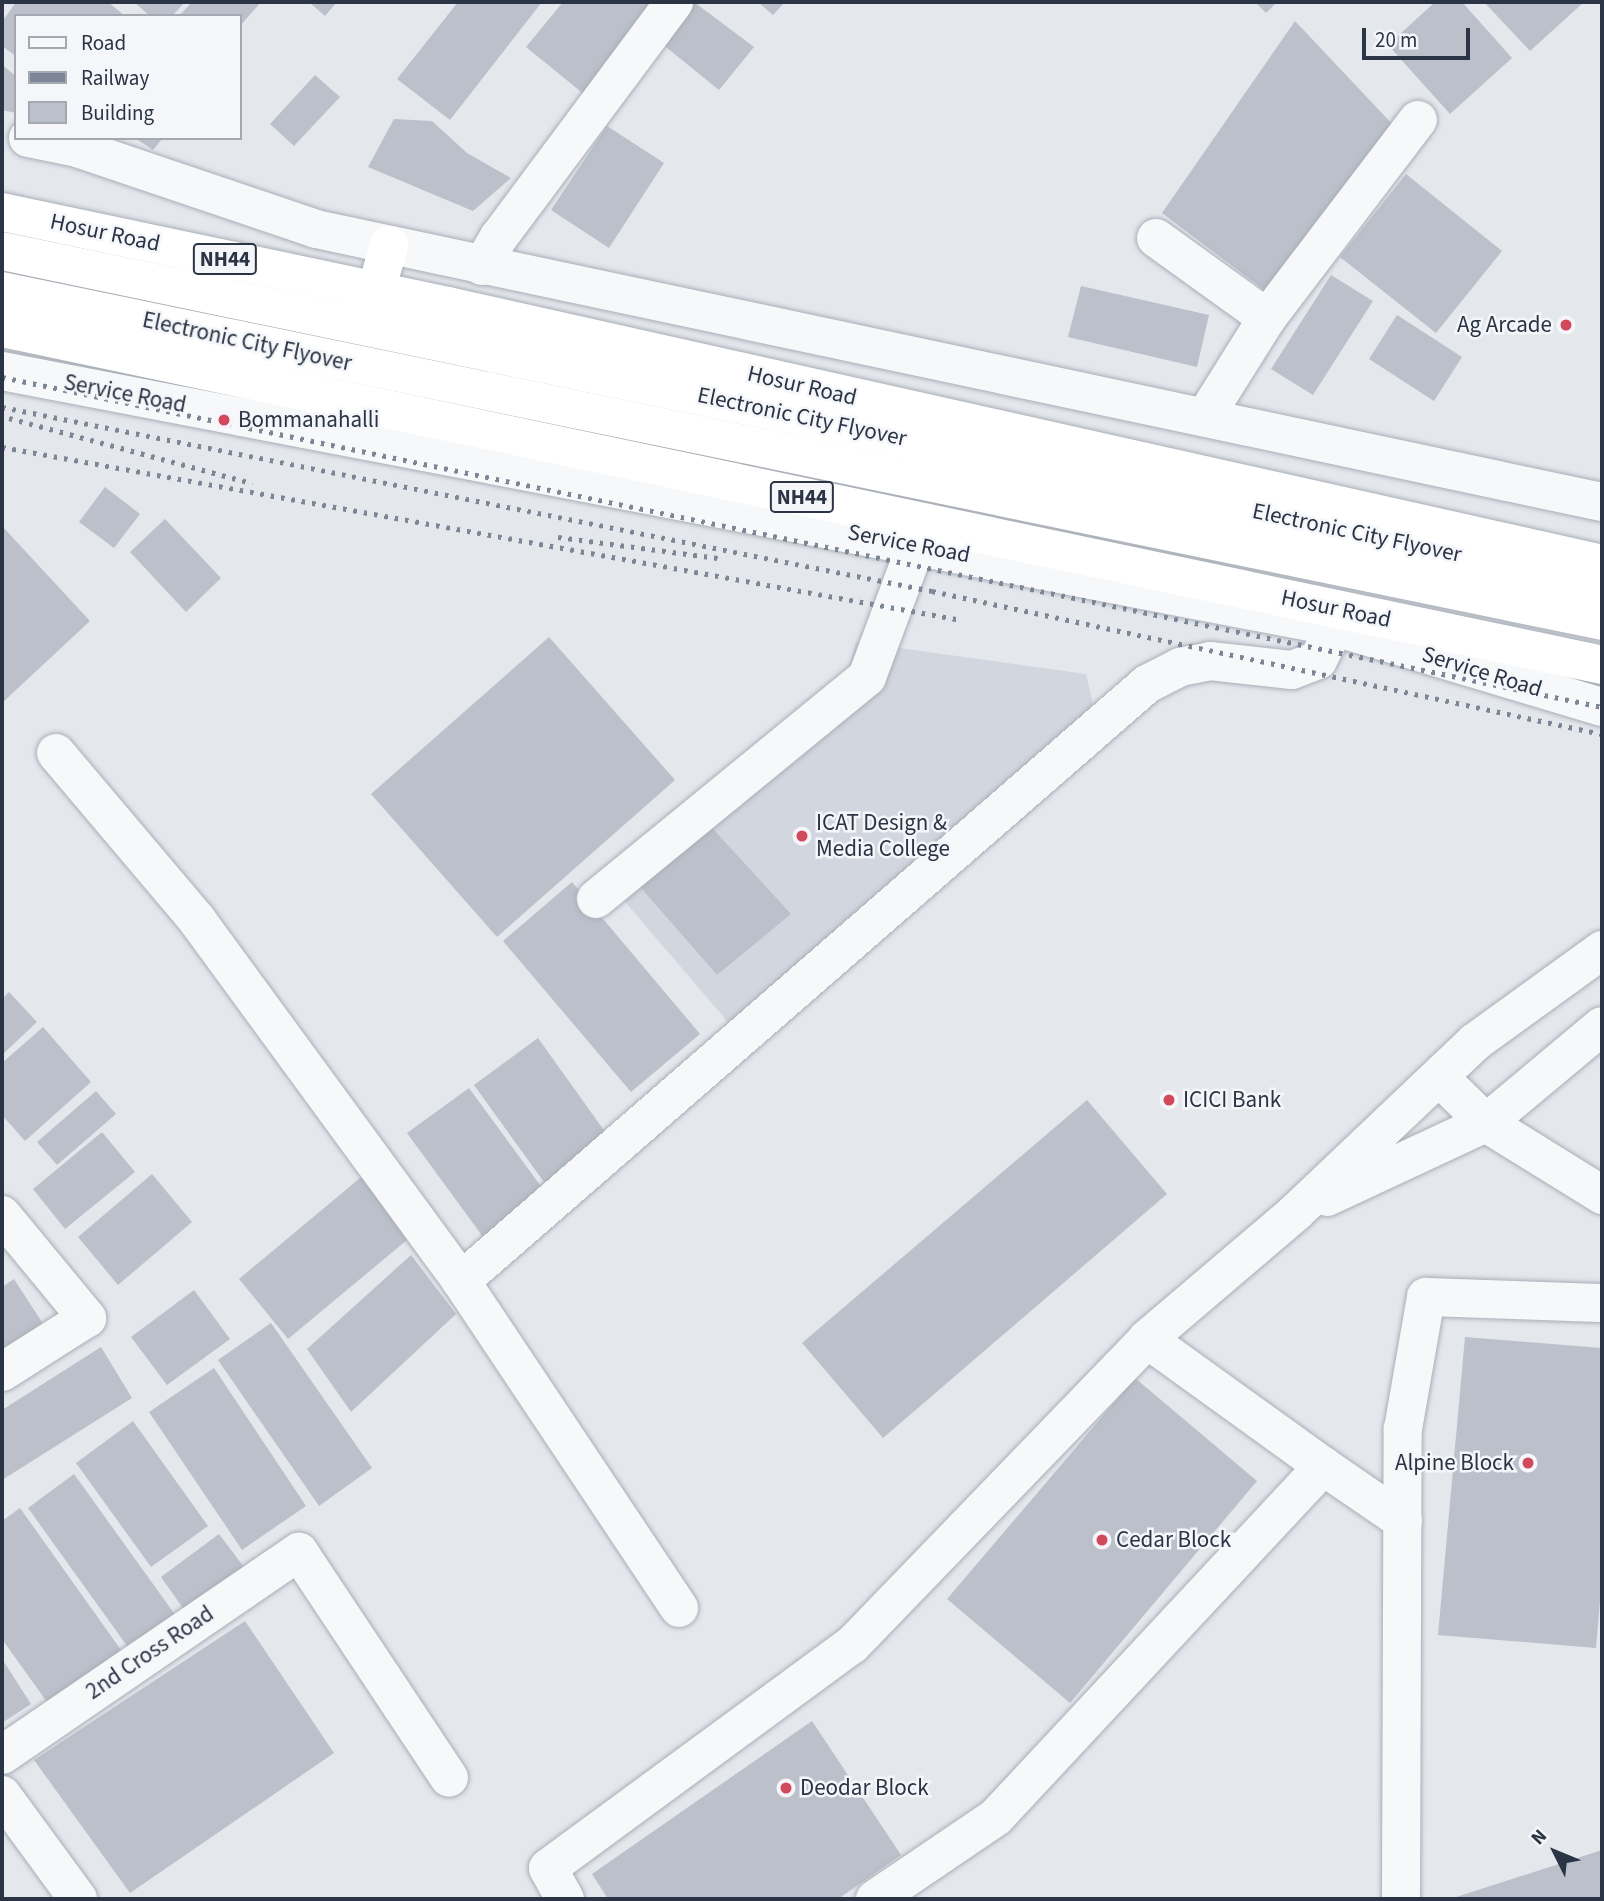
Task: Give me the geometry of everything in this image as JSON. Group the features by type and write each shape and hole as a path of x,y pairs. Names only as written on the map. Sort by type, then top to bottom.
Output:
{"highway":[{"name":"Hosur Road","path":"2,212 376,291 1602,564"},
{"path":"376,291 389,245"},
{"name":"Electronic City Flyover","path":"2,251 1602,584"},
{"name":"Electronic City Flyover","path":"2,291 1602,621"},
{"name":"Hosur Road","path":"2,328 1602,665"}],"street":[{"path":"482,266 499,237 674,2"},
{"path":"1205,417 1267,318 1418,120"},
{"path":"38,140 77,148 316,229 1602,502"},
{"path":"1156,238 1267,318"},
{"name":"Service Road","path":"2,370 1335,627 1602,708"},
{"path":"596,899 867,677 916,545"},
{"path":"461,1281 1147,684 1180,667 1210,661 1276,671 1292,670 1318,660 1335,627"},
{"path":"56,753 197,920 461,1281 679,1608"},
{"path":"565,1899 548,1868 852,1645 1147,1339 1296,1212 1475,1042 1602,950"},
{"path":"1296,1212 1486,1123 1602,1026"},
{"path":"1438,1077 1486,1123 1602,1195"},
{"path":"2,1215 87,1318 2,1372"},
{"path":"1401,1899 1403,1429 1426,1297 1602,1303"},
{"path":"1147,1339 1403,1521"},
{"path":"875,1899 996,1817 1323,1466"},
{"name":"2nd Cross Road","path":"2,1755 299,1552 449,1778"},
{"path":"2,1795 78,1899"}],"shaded area":[{"name":"ICAT Design & Media College","path":"856,642 1086,674 1095,712 733,1028 603,876 847,673"}],"building":[{"path":"16,2 108,2 123,14 14,14 14,55 2,46 2,22"},
{"path":"134,2 185,2 174,14 148,14"},
{"path":"192,2 261,2 242,24 242,14 181,14"},
{"path":"309,2 337,2 325,16"},
{"path":"458,2 542,2 450,120 397,79"},
{"path":"563,2 660,2 585,95 526,47"},
{"path":"694,2 754,47 719,90 661,43"},
{"path":"758,2 785,2 773,15"},
{"path":"1255,2 1277,2 1266,13"},
{"path":"1435,2 1462,2 1512,58 1450,114 1388,45"},
{"path":"1484,2 1584,2 1530,51"},
{"path":"1295,21 1395,127 1267,292 1162,213"},
{"path":"2,65 14,74 14,113 2,110"},
{"path":"315,75 340,97 294,146 270,124"},
{"path":"394,119 432,121 467,153 511,178 473,211 368,167"},
{"path":"607,126 664,163 609,248 551,210"},
{"path":"138,140 161,140 153,150"},
{"path":"1406,174 1502,251 1436,333 1340,257"},
{"path":"1331,275 1373,301 1313,395 1271,369"},
{"path":"1081,286 1209,315 1197,367 1068,337"},
{"path":"1397,315 1462,357 1434,401 1369,359"},
{"path":"105,487 140,514 114,548 79,522"},
{"path":"165,519 221,578 186,612 130,552"},
{"path":"2,526 90,621 2,703"},
{"path":"549,637 675,780 497,937 371,794"},
{"path":"691,805 791,914 717,975 622,866"},
{"path":"572,882 700,1034 631,1092 503,941"},
{"path":"9,992 37,1022 2,1055 2,999"},
{"path":"43,1027 91,1082 25,1141 2,1115 2,1063"},
{"path":"538,1038 613,1143 549,1189 474,1085"},
{"path":"469,1088 548,1196 486,1241 407,1133"},
{"path":"96,1091 116,1114 57,1165 37,1142"},
{"path":"1087,1100 1167,1194 883,1438 802,1343"},
{"path":"102,1132 135,1172 65,1229 33,1189"},
{"path":"372,1168 419,1230 288,1339 239,1279"},
{"path":"152,1174 192,1222 118,1285 78,1237"},
{"path":"411,1255 456,1314 351,1412 307,1349"},
{"path":"14,1279 49,1333 2,1362 2,1287"},
{"path":"194,1290 230,1339 167,1385 131,1337"},
{"path":"271,1323 372,1468 319,1506 218,1360"},
{"name":"Alpine Block","path":"1465,1337 1602,1348 1602,1577 1596,1648 1438,1635"},
{"path":"101,1347 132,1398 2,1480 2,1410"},
{"path":"214,1368 306,1506 242,1550 149,1412"},
{"name":"Cedar Block","path":"1135,1378 1257,1481 1070,1703 947,1599"},
{"path":"133,1421 208,1526 151,1567 76,1463"},
{"path":"74,1474 176,1616 130,1650 28,1508"},
{"path":"20,1508 121,1650 47,1702 2,1639 2,1521"},
{"path":"219,1534 244,1567 185,1611 161,1577"},
{"path":"245,1621 334,1753 130,1893 34,1760"},
{"path":"2,1659 31,1704 2,1723"},
{"name":"Deodar Block","path":"812,1721 901,1855 838,1899 608,1899 592,1874"},
{"path":"1602,1850 1602,1899 1450,1899"}],"railway":[{"path":"2,377 1602,707"},
{"path":"2,407 932,591 1602,734"},
{"path":"9,418 252,483"},
{"path":"2,447 962,620"},
{"path":"558,537 718,558"}],"place":[{"name":"Ag Arcade","path":"1566,325"},
{"name":"Bommanahalli","path":"224,420"},
{"name":"ICAT Design & Media College","path":"802,836"},
{"name":"ICICI Bank","path":"1169,1100"},
{"name":"Alpine Block","path":"1528,1463"},
{"name":"Cedar Block","path":"1102,1540"},
{"name":"Deodar Block","path":"786,1788"}]}
